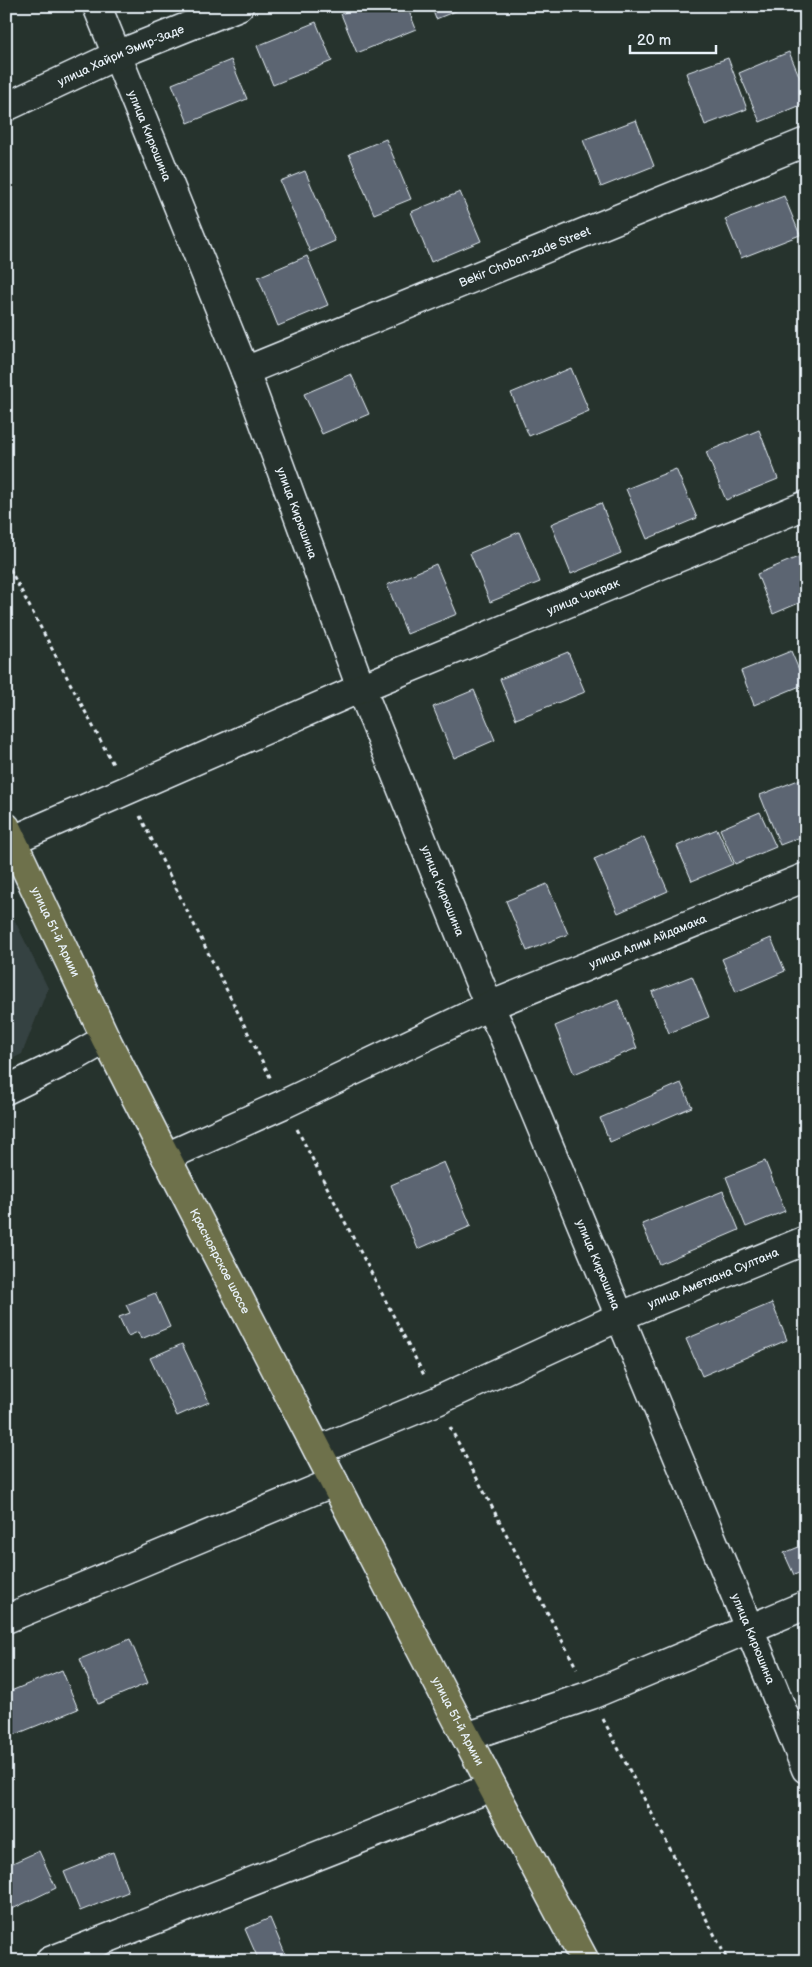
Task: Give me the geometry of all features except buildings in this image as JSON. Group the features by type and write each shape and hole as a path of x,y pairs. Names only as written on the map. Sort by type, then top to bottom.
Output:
{"main road":[{"name":"улица 51-й Армии","path":"10,833 106,1038"},
{"name":"Красноярское шоссе","path":"106,1038 334,1482"},
{"name":"улица 51-й Армии","path":"334,1482 492,1787 585,1961"}],"street":[{"name":"улица Кирюшина","path":"97,6 245,371 361,688 489,1006 501,1030 620,1316 806,1770"},
{"name":"улица Хайри Эмир-Заде","path":"6,108 117,56 238,6"},
{"name":"Bekir Choban-zade Street","path":"245,371 806,142"},
{"name":"улица Чокрак","path":"10,833 128,791 361,688 806,505"},
{"name":"улица Алим Айдамака","path":"166,1156 284,1104 489,1006 806,877"},
{"path":"6,1090 76,1056 106,1038"},
{"name":"улица Аметхана Султана","path":"318,1450 437,1401 620,1316 806,1240"},
{"path":"6,1619 334,1482"},
{"path":"466,1737 590,1695 806,1605"},
{"path":"50,1961 492,1787"}],"path":[{"path":"6,562 128,791 284,1104 728,1961"}],"shaded area":[{"path":"6,903 48,988 22,1054 6,1062"}]}
